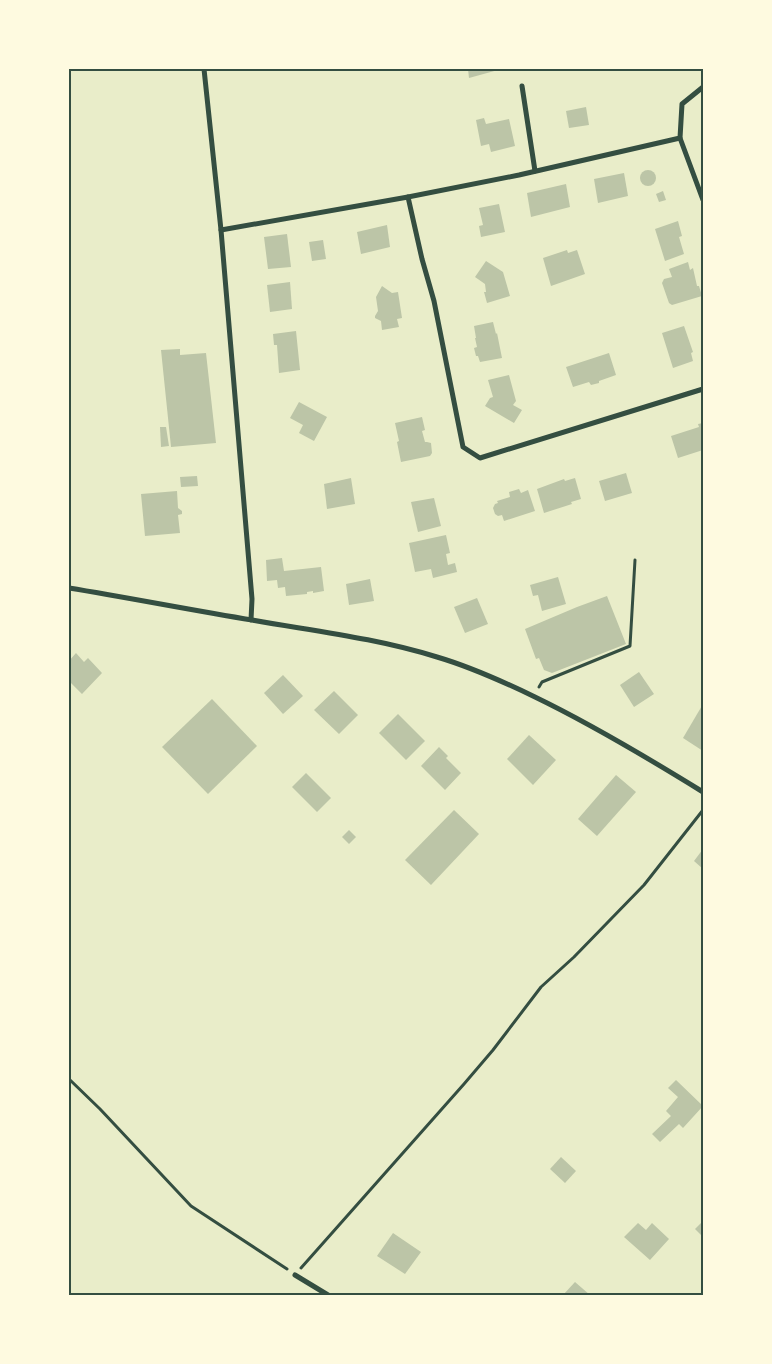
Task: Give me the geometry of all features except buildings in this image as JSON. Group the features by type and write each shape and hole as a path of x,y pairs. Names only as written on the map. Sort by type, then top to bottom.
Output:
{"street":[{"path":"204,69 221,230 252,599 251,620"},
{"path":"522,86 535,171"},
{"path":"703,87 682,104 680,138 703,200"},
{"path":"221,230 408,197 535,171 680,138"},
{"path":"408,197 434,301 463,447 480,458 703,389"},
{"path":"69,588 363,638 439,657 506,683 534,697 616,739 703,792"},
{"path":"295,1274 328,1295"}],"path":[{"path":"534,697 542,682 630,646 635,560"},
{"path":"69,1079 100,1109 191,1206 295,1274 464,1084 542,987 644,885 703,810"}]}
